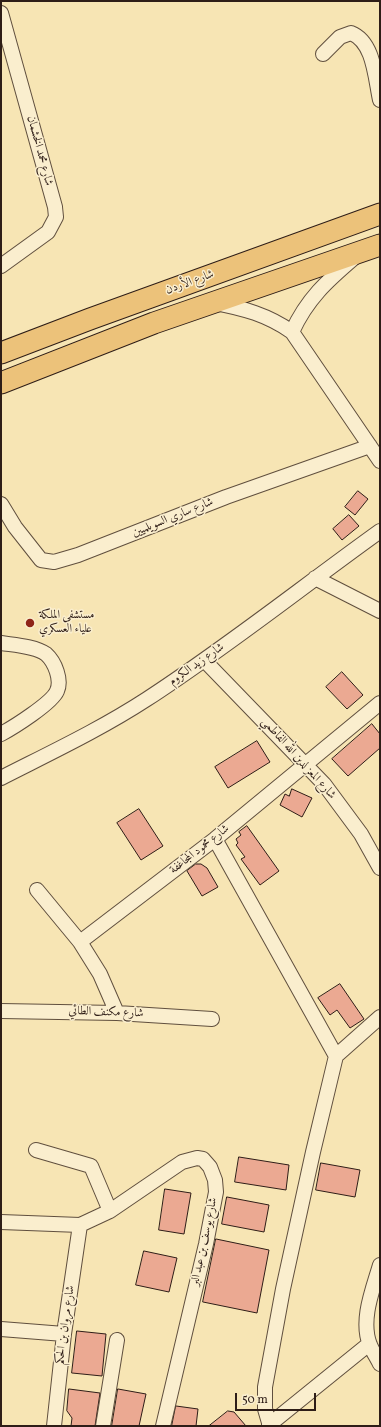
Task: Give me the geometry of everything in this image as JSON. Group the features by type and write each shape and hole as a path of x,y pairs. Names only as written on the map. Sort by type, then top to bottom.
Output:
{"highway":[{"name":"شارع الأردن","path":"1,353 97,316 380,214"},
{"path":"1,383 154,323 371,248"}],"street":[{"name":"شارع محمد الخشمان","path":"1,13 55,207 56,218 48,232 1,266"},
{"path":"323,54 340,37 351,33 359,36 367,45 380,100"},
{"path":"292,332 300,313 316,292 371,248"},
{"path":"212,303 256,312 278,322 292,332 380,461"},
{"name":"شارع ساري السويلميين","path":"1,504 15,528 41,560 54,562 107,544 226,497 370,446"},
{"name":"شارع زيد الكروم","path":"1,778 100,728 147,699 204,660 380,531"},
{"path":"315,578 380,611"},
{"path":"1,643 40,651 46,655 57,671 59,683 57,692 48,701 1,734"},
{"name":"شارع المعز لدين الله الفاطمي","path":"204,660 306,764 361,834 380,868"},
{"name":"شارع محمود المجاغفة","path":"80,942 215,839 380,703"},
{"path":"215,839 336,1056"},
{"path":"37,890 80,942 100,974 117,1013"},
{"name":"شارع مكنف الطائي","path":"1,1011 117,1013 212,1019"},
{"path":"369,1344 269,1426 264,1409 265,1387 283,1289 336,1056 380,1018"},
{"path":"36,1150 90,1166 110,1211"},
{"name":"شارع يوسف بن عبد البر","path":"1,1222 80,1225 110,1211 190,1158 203,1159 207,1162 214,1173 216,1192 206,1244 163,1426"},
{"name":"شارع مروان بن الحكم","path":"54,1426 64,1334 80,1225"},
{"path":"380,1265 368,1312 367,1327 369,1344 380,1364"},
{"path":"1,1329 64,1334"},
{"path":"103,1426 117,1340"}],"building":[{"path":"358,491 368,499 355,515 345,507"},
{"path":"349,515 359,526 342,540 333,529"},
{"path":"342,672 363,695 347,709 326,687"},
{"path":"372,724 380,734 380,748 348,776 332,759"},
{"path":"257,741 270,762 228,788 215,767"},
{"path":"292,789 312,798 302,817 280,805 285,794 289,796"},
{"path":"139,809 163,846 141,860 117,823"},
{"path":"247,826 279,871 260,885 241,859 245,857 236,845 238,843 236,839 241,835 239,832"},
{"path":"196,864 201,864 207,868 218,887 202,896 187,871"},
{"path":"340,984 364,1019 350,1028 337,1010 330,1015 318,998"},
{"path":"239,1157 289,1165 286,1190 235,1182"},
{"path":"321,1163 360,1170 355,1197 316,1190"},
{"path":"165,1189 191,1193 184,1234 159,1230"},
{"path":"227,1197 269,1205 264,1232 222,1224"},
{"path":"216,1239 269,1250 257,1313 203,1302"},
{"path":"144,1251 177,1258 169,1292 136,1285"},
{"path":"77,1331 106,1334 102,1376 72,1373"},
{"path":"69,1389 100,1393 95,1426 71,1426 72,1418 67,1411"},
{"path":"118,1389 146,1394 139,1426 112,1426"},
{"path":"176,1406 198,1409 196,1426 172,1426"},
{"path":"228,1411 234,1412 246,1426 209,1426"}],"place":[{"name":"مستشفى الملكة علياء العسكري","path":"30,623"}]}
